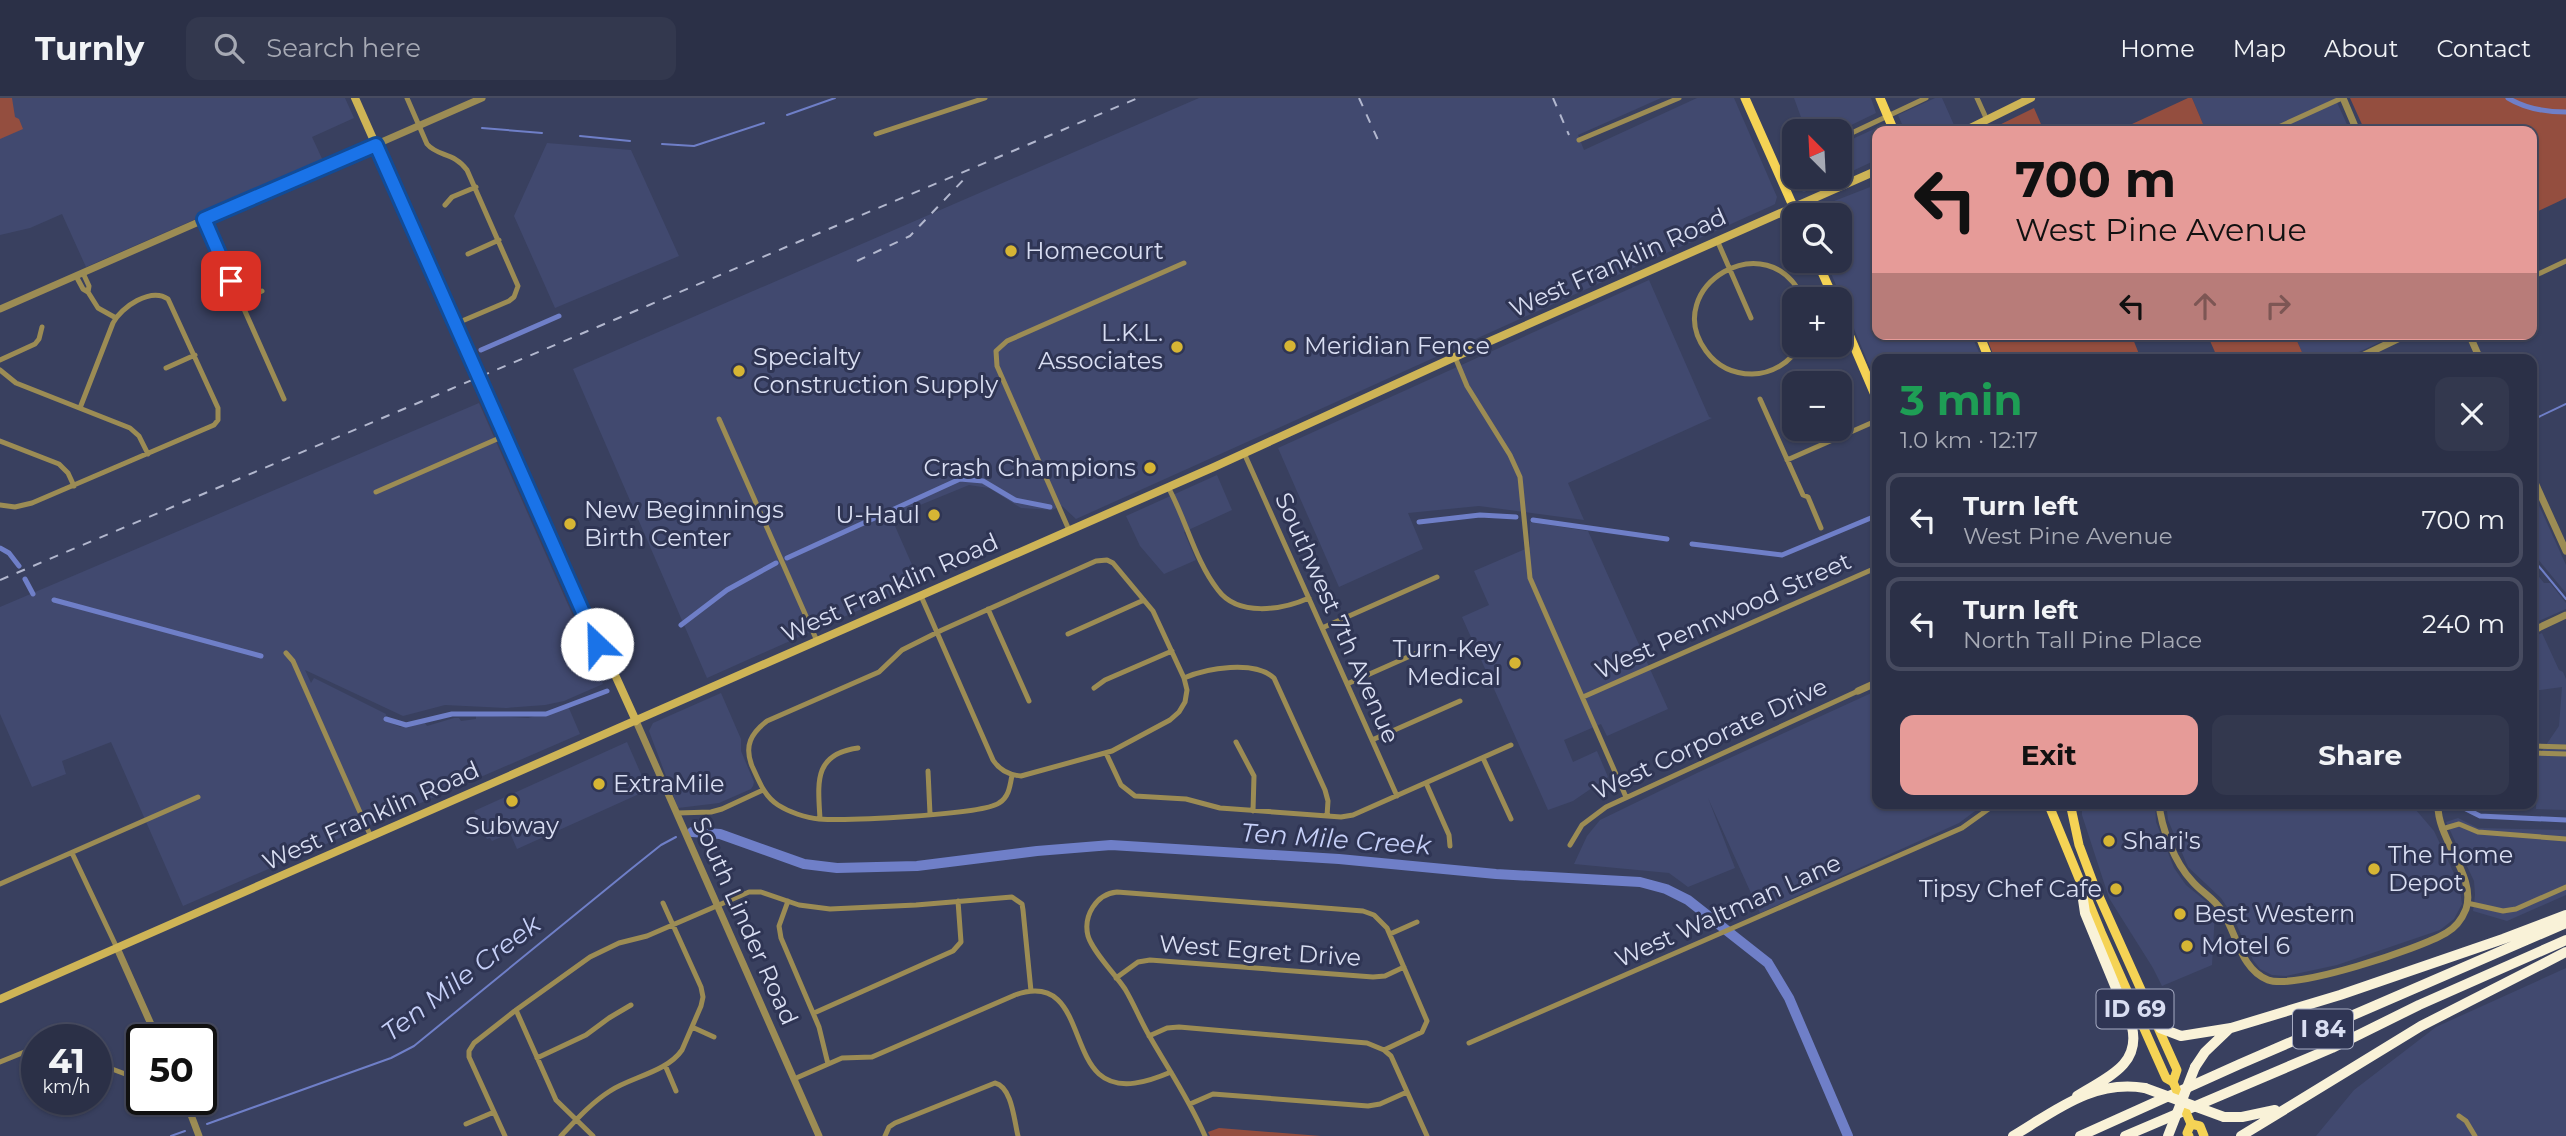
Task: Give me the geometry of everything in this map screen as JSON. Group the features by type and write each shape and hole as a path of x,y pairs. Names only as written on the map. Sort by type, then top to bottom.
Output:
{"highway":[{"path":"2013,1136 2121,1068 2134,1045 2132,1027 2085,913 2081,886"},
{"path":"2160,1028 2181,1036 2231,1028 2379,982 2566,915"},
{"name":"I 84","path":"2080,1136 2566,923"},
{"name":"I 84","path":"2125,1136 2332,1048 2419,1005 2566,940"},
{"path":"2241,1136 2421,1026 2566,952"},
{"path":"2168,1136 2195,1067 2205,1052 2231,1028"},
{"path":"2077,1096 2110,1086 2129,1085 2145,1088 2224,1117 2264,1114 2297,1102"}],"main road":[{"path":"355,98 597,644 636,721"},
{"path":"1745,98 1791,203"},
{"path":"1880,98 1892,126"},
{"path":"1974,126 2031,98"},
{"name":"West Franklin Road","path":"1811,203 1872,173"},
{"name":"West Franklin Road","path":"0,999 1168,487 1717,240 1782,216"},
{"path":"1852,341 1872,388"},
{"path":"2051,809 2081,886"},
{"path":"2057,809 2082,873 2094,885"},
{"path":"2071,809 2079,845 2094,885"},
{"name":"ID 69","path":"2094,885 2177,1070 2173,1082"},
{"name":"ID 69","path":"2081,886 2166,1078 2173,1082 2191,1124 2200,1126 2204,1136"},
{"path":"2189,1136 2187,1133 2191,1124"}],"street":[{"path":"407,98 430,152 460,160 517,280 517,292 509,300 455,324"},
{"path":"0,310 481,98"},
{"path":"876,134 985,98"},
{"path":"1579,140 1679,98"},
{"path":"1852,133 1926,98"},
{"path":"1977,98 1987,120"},
{"path":"2281,126 2342,98 2355,126"},
{"path":"445,205 452,197 475,187"},
{"path":"204,219 284,399"},
{"path":"468,254 499,240"},
{"path":"1717,240 1751,318"},
{"path":"2537,275 2566,261"},
{"path":"1069,530 997,366 996,351 1007,341 1184,263"},
{"path":"1791,357 1780,366 1756,374 1732,371 1711,357 1698,336 1696,311 1705,287 1729,267 1747,263 1772,267 1792,281 1796,287"},
{"path":"80,274 82,289 88,292 98,307 116,318"},
{"path":"240,301 262,291"},
{"path":"1,505 26,505 215,425 218,408 171,303 162,295 152,295 130,306 116,318 80,408"},
{"path":"0,360 35,344 42,327"},
{"path":"2366,354 2396,340"},
{"path":"166,368 195,355"},
{"path":"1455,357 1468,386 1518,470 1524,493 1526,558 1530,578 1626,797"},
{"path":"0,370 16,383 130,428 139,436 148,454"},
{"path":"1760,399 1821,528"},
{"path":"719,419 817,641"},
{"path":"1787,460 1872,423"},
{"path":"376,492 504,436"},
{"path":"0,441 59,464 68,473 74,486"},
{"name":"Southwest 7th Avenue","path":"1244,453 1397,796"},
{"path":"1168,487 1218,591 1245,607 1292,605 1309,598"},
{"path":"2537,487 2566,551"},
{"path":"921,596 937,632 993,760 1004,772 1021,776 1106,753 1175,717 1185,702 1184,678 1157,618 1128,579 1112,563 1107,560 1096,561 937,632 902,650 879,672 767,721 757,728 749,740 748,754 763,790 780,806 820,819 930,814 998,805 1010,790 1012,775"},
{"name":"West Pennwood Street","path":"1583,697 1872,570"},
{"path":"1322,628 1437,577"},
{"path":"1068,634 1144,600"},
{"path":"988,609 1029,701"},
{"path":"2537,629 2566,615"},
{"path":"1347,684 1435,645"},
{"path":"1094,688 1105,680 1172,651"},
{"path":"286,653 293,661 371,837"},
{"path":"1184,678 1207,669 1239,668 1259,669 1275,678 1325,790 1327,816"},
{"name":"West Corporate Drive","path":"1570,845 1590,817 1626,797 1872,685"},
{"path":"1372,740 1460,701"},
{"name":"South Linder Road","path":"636,721 819,1136"},
{"path":"1237,742 1254,776 1253,811"},
{"path":"1106,753 1121,785 1135,796 1186,799 1220,808 1327,816 1353,815 1511,745"},
{"path":"2537,746 2566,747"},
{"path":"820,819 818,779 822,767 830,758 858,748"},
{"path":"2537,753 2566,754"},
{"path":"1483,758 1511,819"},
{"path":"928,771 930,814"},
{"path":"1426,783 1449,835 1450,846"},
{"path":"677,813 722,809 763,790"},
{"path":"0,884 198,797"},
{"name":"West Waltman Lane","path":"1469,1043 1962,828 1989,809"},
{"path":"2160,809 2162,820 2185,873 2221,909 2248,963 2263,977 2283,983 2371,961 2440,936 2456,925 2467,903 2465,881 2441,829 2439,809"},
{"path":"2441,829 2459,824 2478,832 2566,839"},
{"path":"72,853 151,1024"},
{"path":"2467,903 2503,911 2516,909 2566,887"},
{"path":"505,1136 469,1057 474,1043 598,953 755,891 811,907 830,909 1006,896 1018,900 1023,910 1031,991"},
{"path":"1203,1135 1190,1104 1087,933 1092,907 1105,895 1117,892 1363,911 1379,918 1390,934 1426,1015 1426,1027 1422,1032 1384,1050"},
{"path":"788,901 779,926 780,938 814,1013 828,1064"},
{"path":"814,1013 953,951 961,942 958,901"},
{"path":"561,1136 596,1101 613,1089 677,1058 692,1027 703,997 663,902"},
{"path":"1390,934 1417,922"},
{"name":"West Egret Drive","path":"1116,978 1138,962 1150,960 1373,977 1385,976 1404,967"},
{"path":"794,1079 842,1058 872,1057 1015,995 1031,991 1051,996 1065,1007 1091,1064 1103,1077 1115,1082 1142,1083 1171,1072"},
{"path":"537,1058 586,1035 608,1018 632,1005"},
{"path":"516,1010 556,1100 593,1136"},
{"path":"692,1027 714,1037"},
{"path":"1149,1035 1167,1028 1179,1027 1355,1040 1384,1050 1391,1056 1427,1136"},
{"path":"0,1062 21,1053"},
{"path":"665,1065 676,1091"},
{"path":"885,1135 895,1123 990,1083 1000,1084 1006,1090 1018,1136"},
{"path":"1190,1104 1213,1094 1374,1106 1408,1093"},
{"path":"467,1124 494,1112"},
{"path":"191,1115 199,1136"},
{"path":"2459,1116 2475,1136"}],"shaded area":[{"path":"0,98 345,98 354,118 312,137 324,163 86,267 62,214 30,228 0,235"},
{"path":"0,98 12,98 15,117 19,119 23,129 0,139"},
{"path":"1199,98 1661,98 1578,135 1584,150 1697,98 1734,98 1777,197 1775,204 1771,206 1076,519 1062,506 1052,510 1021,508 989,488 969,485 891,517 920,583 707,678 573,369"},
{"path":"1794,98 1871,98 1876,113 1852,125 1852,119 1802,119"},
{"path":"1935,98 1942,98 1954,125 1903,126 1898,115"},
{"path":"2192,98 2335,98 2348,126 2204,126"},
{"path":"2192,98 2204,126 2128,126"},
{"path":"2350,98 2566,98 2566,198 2537,212 2537,126 2363,126"},
{"path":"2034,108 2042,126 1997,126"},
{"path":"1872,130 1872,162 1852,171 1852,139"},
{"path":"547,143 631,150 679,256 555,308 514,216"},
{"path":"1872,186 1872,340 1974,340 1980,354 1872,354 1872,372 1852,324 1852,287 1837,287 1831,273 1852,273 1852,203 1829,203"},
{"path":"1649,280 1709,417 1712,418 1568,483 1584,520 1479,506 1408,513 1423,549 1339,587 1278,448"},
{"path":"1987,340 2133,340 2139,354 1993,354"},
{"path":"2210,340 2297,340 2303,354 2216,354"},
{"path":"2297,340 2384,340 2355,354 2303,354"},
{"path":"479,403 603,684 564,701 545,705 506,708 445,705 403,716 305,670 311,683 314,678 386,714 385,720 400,727 425,723 427,726 454,718 461,721 476,719 476,715 528,718 568,706 580,734 183,906 111,742 62,761 66,774 32,787 0,714 0,607"},
{"path":"1217,475 1232,510 1184,532 1196,560 1164,574 1140,546 1126,516"},
{"path":"2537,501 2566,565 2566,593 2537,558"},
{"path":"1530,522 1588,531 1668,709 1607,736 1601,724 1564,740 1573,762 1597,751 1608,777 1573,801 1548,810 1462,617 1489,605 1474,571 1530,547"},
{"path":"2537,574 2544,583 2550,583 2566,603 2566,609 2537,622"},
{"path":"2542,633 2566,679 2566,810 2536,809 2537,758 2559,726 2562,687 2537,690 2537,635"},
{"path":"721,693 741,739 741,751 754,782 753,786 719,803 678,808 649,731 653,723"},
{"path":"1872,693 1872,809 1978,809 1959,823 1760,913 1708,798 1735,868 1688,887 1669,873 1574,864 1587,836 1600,820"},
{"path":"627,742 648,790 517,849 510,833 492,841 487,839 474,811"},
{"path":"2082,809 2155,809 2156,822 2174,868 2186,885 2215,912 2212,965 2162,986 2109,898"},
{"path":"2167,809 2415,809 2434,831 2459,884 2462,904 2454,919 2440,930 2337,965 2286,976 2272,975 2260,969 2253,960 2221,898 2188,867 2168,820"},
{"path":"2458,818 2478,828 2566,830 2566,895 2507,921 2473,911 2474,881 2446,822"},
{"path":"2566,968 2566,1136 2316,1136 2354,1090 2436,1027"},
{"path":"1219,1128 1321,1136 1210,1136 1208,1132"}],"waterway":[{"path":"787,115 835,98"},
{"path":"2508,98 2536,109 2566,112"},
{"path":"662,144 694,146 764,123"},
{"path":"482,128 542,133"},
{"path":"580,136 630,141"},
{"path":"481,350 559,316"},
{"path":"2537,418 2566,404"},
{"path":"787,558 960,479 983,481 1015,500 1050,507"},
{"path":"1419,522 1480,515 1516,517"},
{"path":"1692,544 1782,555 1872,518"},
{"path":"1533,520 1667,539"},
{"path":"0,548 9,553 19,566"},
{"path":"681,625 727,590 776,563"},
{"path":"2537,564 2566,599"},
{"path":"25,579 33,594"},
{"path":"54,600 261,656"},
{"path":"386,719 406,725 452,714 546,714 607,691"},
{"path":"2466,809 2480,816 2566,820"},
{"name":"Ten Mile Creek","path":"692,832 720,834 804,864 837,868 917,866 1111,845 1640,882 1666,889 1688,900 1768,963 1789,998 1848,1136"},
{"name":"Ten Mile Creek","path":"207,1124 391,1058 414,1046 661,845 676,837"},
{"name":"Ten Mile Creek","path":"171,1136 185,1131"}],"railway":[{"path":"0,580 1138,98"},
{"path":"1359,98 1378,140"},
{"path":"1553,98 1569,135"},
{"path":"857,261 910,236 968,175"}],"place":[{"name":"Homecourt","path":"1011,251"},
{"name":"Meridian Fence","path":"1290,346"},
{"name":"L.K.L. Associates","path":"1177,347"},
{"name":"Specialty Construction Supply","path":"739,371"},
{"name":"Crash Champions","path":"1150,468"},
{"name":"U-Haul","path":"934,515"},
{"name":"New Beginnings Birth Center","path":"570,524"},
{"name":"Turn-Key Medical","path":"1515,663"},
{"name":"ExtraMile","path":"599,784"},
{"name":"Subway","path":"512,801"},
{"name":"Shari's","path":"2109,841"},
{"name":"The Home Depot","path":"2374,869"},
{"name":"Tipsy Chef Cafe","path":"2116,889"},
{"name":"Best Western","path":"2180,914"},
{"name":"Motel 6","path":"2187,946"}],"route":[{"path":"231,281 204,219 376,145 597,644"}]}
